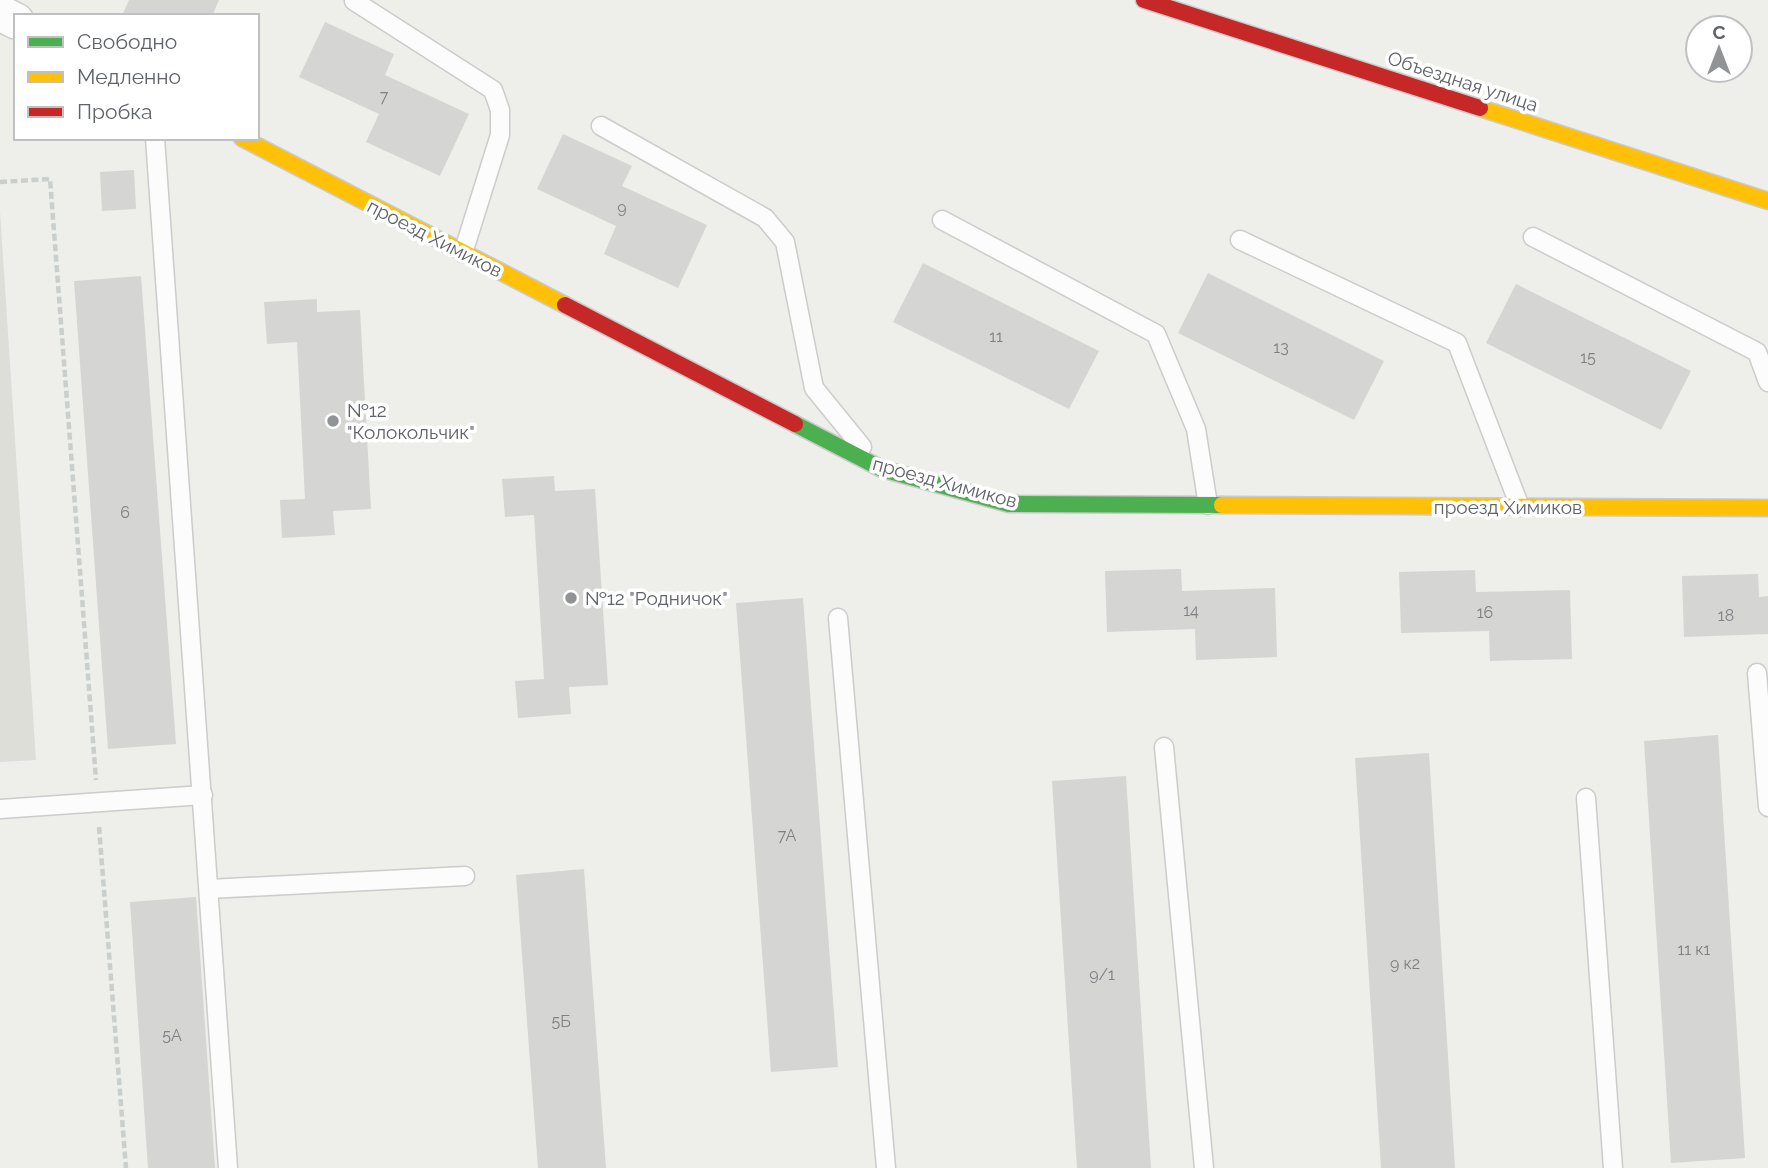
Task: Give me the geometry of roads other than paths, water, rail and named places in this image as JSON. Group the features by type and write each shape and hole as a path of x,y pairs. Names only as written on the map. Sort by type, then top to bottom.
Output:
{"street":[{"name":"Объездная улица","path":"1144,0 1768,201"},
{"name":"проезд Химиков","path":"246,140 881,469 1009,504 1768,508"}],"lane":[{"path":"354,1 494,90 500,110 500,135 463,253"},
{"path":"601,126 765,218 785,242 814,388 881,469"},
{"path":"155,140 228,1168"},
{"path":"942,220 1156,334 1196,429 1208,505"},
{"path":"1533,237 1757,352 1768,382"},
{"path":"1240,240 1457,343 1520,507"},
{"path":"838,618 886,1168"},
{"path":"1757,673 1768,807"},
{"path":"1164,747 1204,1168"},
{"path":"0,809 203,795"},
{"path":"1586,798 1614,1168"},
{"path":"209,889 465,876"}],"place":[{"name":"№12 \"Колокольчик\"","path":"333,421"},
{"name":"№12 \"Родничок\"","path":"571,598"}]}
